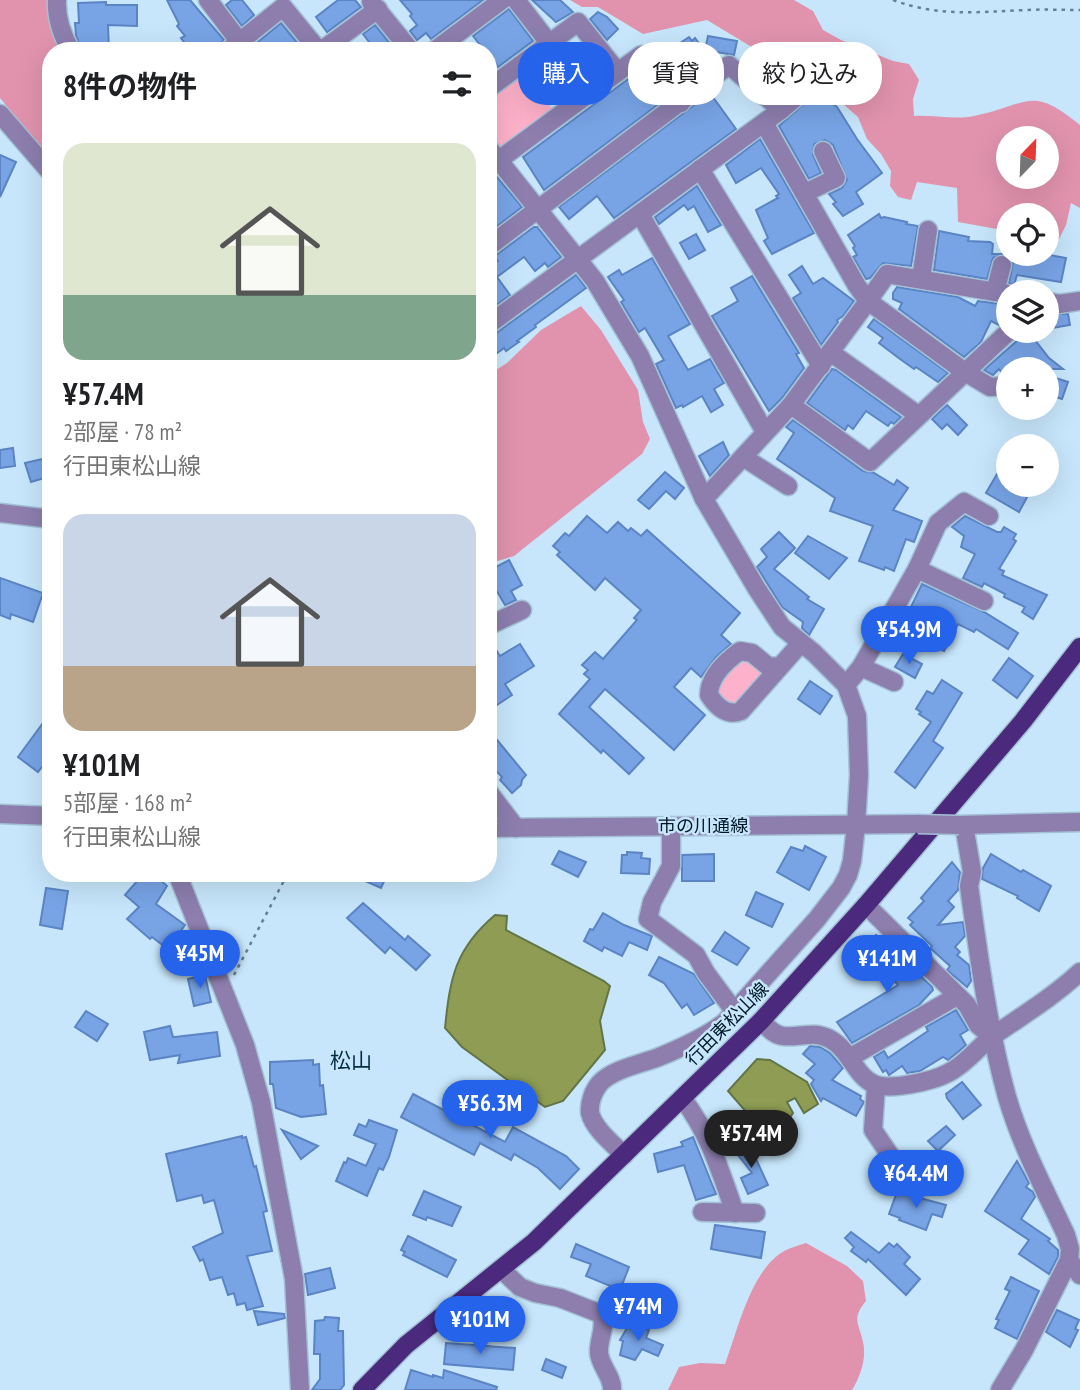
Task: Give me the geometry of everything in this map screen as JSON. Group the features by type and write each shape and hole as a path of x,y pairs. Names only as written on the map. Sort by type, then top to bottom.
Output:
{"main road":[{"name":"行田東松山線","path":"362,1390 406,1345 554,1224 761,1021 866,905 1023,721 1080,647"}],"street":[{"path":"57,0 57,12 66,42"},
{"path":"208,0 232,42"},
{"path":"444,42 480,6 502,0"},
{"path":"516,0 549,42"},
{"path":"331,42 374,5 404,42"},
{"path":"239,42 283,7 312,42"},
{"path":"551,42 578,22 594,42"},
{"path":"497,155 628,64"},
{"path":"724,69 729,65 781,110"},
{"path":"497,82 518,67"},
{"path":"614,67 617,71"},
{"path":"497,240 678,105"},
{"path":"497,319 787,105"},
{"path":"0,114 42,163"},
{"path":"764,123 868,301 965,372 990,387 996,387"},
{"path":"805,193 836,178 823,151"},
{"path":"497,164 595,281 640,356 704,499 776,619 846,685 857,716 859,775 856,825 852,861 841,888 735,1012 714,1030 601,1082 590,1102 590,1114 596,1126 624,1155"},
{"path":"700,169 825,359 918,415"},
{"path":"640,214 765,432"},
{"path":"921,279 928,230"},
{"path":"704,499 791,405 887,274 996,292"},
{"path":"1059,304 1080,301"},
{"path":"791,405 870,462 996,343"},
{"path":"743,457 788,486"},
{"path":"846,685 861,667 917,569 938,523 964,502 989,516"},
{"path":"0,513 42,518"},
{"path":"917,569 984,601"},
{"path":"497,622 522,610"},
{"path":"780,666 801,643"},
{"path":"861,667 894,682"},
{"path":"497,803 516,828"},
{"path":"0,814 42,816"},
{"path":"1000,1390 1075,1258 1024,1143 1008,1099 992,1037 969,886 972,872 962,825 1080,822"},
{"name":"市の川通線","path":"497,828 962,825"},
{"path":"671,826 671,866 652,902 648,919 696,956 735,1012"},
{"path":"181,882 254,1074 294,1279 300,1390"},
{"path":"866,905 967,1005 978,1025 992,1037"},
{"path":"761,1021 772,1031 784,1036 820,1034 839,1045 851,1057 865,1079 876,1086 898,1085 937,1078 951,1072 992,1037 1059,991 1080,972"},
{"path":"851,1057 957,996"},
{"path":"876,1086 873,1130 897,1170"},
{"path":"682,1098 696,1116 718,1164 735,1213"},
{"path":"702,1212 756,1213"},
{"path":"502,1269 520,1287 560,1298 601,1314 604,1321 599,1354 612,1390"}],"path":[{"path":"893,0 917,9 955,14 1080,10"},
{"path":"222,986 230,983 283,882"}],"shaded area":[{"path":"0,0 48,0 60,42 42,42 42,149 0,98"},
{"path":"570,0 794,0 813,11 823,30 846,42 743,42 707,20 643,34 598,7 582,7"},
{"path":"882,57 909,64 919,80 913,99 914,116 967,117 1029,101 1050,105 1080,125 1080,208 1071,203 1066,225 1059,239 1059,203 996,203 996,229 958,222 957,188 917,182 911,200 898,197 890,186 891,171 881,154 867,139 858,117 844,105 882,105"},
{"path":"518,73 518,105 549,105 555,112 505,151 497,146 497,88"},
{"path":"581,306 601,330 638,390 643,422 650,439 642,454 514,556 497,561 497,369 541,330"},
{"path":"750,659 760,669 760,677 737,703 726,701 718,693 719,688 735,667"},
{"path":"495,915 507,916 506,930 610,986 600,1021 605,1050 563,1101 545,1107 462,1047 445,1028 449,994 457,966 471,940"},
{"path":"757,1059 770,1060 807,1082 818,1104 804,1113 795,1098 787,1102 793,1113 787,1122 761,1129 728,1091"},
{"path":"806,1243 847,1266 863,1281 866,1301 857,1321 864,1354 860,1373 852,1390 668,1390 679,1367 700,1363 725,1364 747,1301 764,1271 786,1250"}],"building":[{"path":"167,0 190,0 224,40 184,42 181,38 185,36 177,26 179,24"},
{"path":"232,0 242,0 254,15 242,26 226,5"},
{"path":"338,0 355,0 361,7 327,32 316,17"},
{"path":"400,0 483,0 431,39 426,33 417,40 410,31 417,25"},
{"path":"532,0 560,0 573,12 556,22"},
{"path":"78,3 137,5 137,26 108,25 109,42 79,42 75,23 79,23"},
{"path":"509,9 533,41 518,42 518,52 498,67 497,42 478,42 473,36"},
{"path":"598,12 618,29 607,40 590,19"},
{"path":"281,23 297,42 258,42"},
{"path":"375,25 389,42 369,42 363,34"},
{"path":"708,36 737,41 734,55 724,53 724,42 707,42"},
{"path":"689,37 698,42 682,42"},
{"path":"628,79 628,105 657,105 544,190 523,157 593,105 614,105 614,90"},
{"path":"694,105 719,105 736,129 614,218 597,196 569,219 559,207"},
{"path":"802,105 837,107 882,173 856,192 863,204 843,216 833,204 836,202 829,194 842,188 847,180 833,145 825,140 814,144 813,155 821,173 809,179 779,126"},
{"path":"760,139 814,233 772,254 764,241 768,238 756,210 778,198 776,196 779,194 761,168 736,183 726,165"},
{"path":"0,155 16,162 0,197"},
{"path":"497,177 522,207 497,226"},
{"path":"697,186 721,225 708,232 694,206 688,210 684,205 659,224 655,217"},
{"path":"879,214 881,218 918,226 911,266 883,263 866,279 853,257 857,255 853,248 855,246 848,235"},
{"path":"537,227 561,257 548,267 545,263 535,271 524,257 497,277 497,255"},
{"path":"939,231 969,237 968,241 993,244 992,254 996,254 996,257 993,258 987,279 934,270"},
{"path":"696,234 705,250 689,259 680,243"},
{"path":"1059,257 1066,258 1061,282 1017,275 1016,280 1010,280 1012,266 1059,266"},
{"path":"652,258 690,324 668,336 688,370 710,359 724,383 714,389 723,405 711,412 702,396 676,408 656,364 664,360 645,328 639,332 621,302 624,300 608,277 619,270 622,275"},
{"path":"802,266 813,284 823,278 854,301 837,320 821,345 793,298 801,293 789,275"},
{"path":"576,275 586,288 535,325 536,327 517,341 519,342 497,353 497,333"},
{"path":"752,276 799,353 796,354 804,368 769,411 712,316 738,301 731,288"},
{"path":"497,277 510,295 497,304"},
{"path":"897,287 958,297 975,306 978,301 996,303 996,324 991,321 981,342 964,357 899,309 902,303 893,299"},
{"path":"1059,314 1068,314 1070,325 1059,327"},
{"path":"874,319 948,373 938,382 900,359 879,343 883,338 868,327"},
{"path":"1014,343 1037,343 1048,357 999,357"},
{"path":"996,359 996,372 993,375 984,370"},
{"path":"832,369 901,417 888,426 866,411 853,429 848,425 845,430 807,403"},
{"path":"1059,379 1068,382 1062,399 1059,398"},
{"path":"947,405 967,425 958,435 947,424 942,429 932,419"},
{"path":"793,420 863,471 874,473 894,485 897,480 908,488 893,510 922,521 914,542 906,539 894,571 859,561 873,526 830,511 835,498 777,459 794,433 786,427"},
{"path":"723,442 729,455 710,476 699,456"},
{"path":"13,448 15,466 0,468 0,450"},
{"path":"42,459 42,479 31,482 25,463"},
{"path":"665,472 684,488 675,499 666,491 649,509 638,500"},
{"path":"996,476 996,497 1027,497 1019,512 986,493"},
{"path":"587,516 607,533 618,522 628,531 631,528 641,536 647,530 740,613 721,635 731,644 716,657 701,677 691,668 674,687 705,715 674,750 605,689 589,707 644,758 629,774 603,750 601,753 559,714 590,679 584,674 588,670 582,665 595,652 603,659 637,620 634,618 641,610 605,578 595,590 557,555 560,552 553,546 565,533 569,536"},
{"path":"965,516 997,532 1001,532 1004,527 1016,534 1013,539 1016,541 999,569 1004,571 1002,575 1047,595 1033,619 1022,612 1025,607 1004,597 1005,594 984,583 982,587 963,578 975,554 961,547 964,536 952,527"},
{"path":"779,532 795,548 774,569 809,597 807,599 824,609 809,635 802,628 803,622 782,607 757,567 767,557 761,549"},
{"path":"808,536 847,558 829,579 795,553"},
{"path":"509,560 522,585 511,591 516,600 505,605 497,591 497,566"},
{"path":"0,578 42,593 33,622 11,614 10,619 0,615"},
{"path":"922,584 984,612 1018,633 1008,649 976,629 974,632 958,624 944,651 921,638 924,632 901,619 908,608 910,609"},
{"path":"520,644 534,666 505,684 512,695 497,705 497,651 500,656"},
{"path":"903,654 922,664 915,678 895,667"},
{"path":"1009,658 1033,676 1017,698 993,680"},
{"path":"942,680 962,693 933,741 943,748 915,788 895,772 931,722 916,709 927,691 933,694"},
{"path":"810,681 832,696 820,714 798,699"},
{"path":"42,724 42,767 38,772 18,757"},
{"path":"497,740 526,775 521,785 512,793 500,780 502,777 497,772"},
{"path":"805,846 826,857 809,890 777,872 791,847 803,851"},
{"path":"559,851 586,862 578,877 552,864"},
{"path":"627,852 642,853 641,858 650,859 649,874 621,873 622,855 627,855"},
{"path":"714,854 714,881 682,881 682,855"},
{"path":"991,854 1051,886 1039,911 1017,898 1018,896 982,879 983,868"},
{"path":"952,862 960,872 958,890 948,901 954,907 938,925 963,922 965,936 955,947 960,952 957,955 969,965 971,981 967,987 947,970 950,966 930,948 932,946 910,925 913,922 908,918 924,901 921,898"},
{"path":"136,882 162,882 167,886 156,904 185,925 180,932 195,948 182,966 171,958 174,954 152,937 150,939 127,919 139,907 125,895"},
{"path":"367,882 384,882 381,888"},
{"path":"46,888 68,891 62,929 40,925"},
{"path":"756,892 783,904 772,927 746,915"},
{"path":"363,903 405,940 408,936 430,955 416,970 390,947 385,953 347,918"},
{"path":"603,913 652,936 647,950 629,942 622,956 604,947 602,951 584,941"},
{"path":"725,932 749,948 737,965 712,951"},
{"path":"876,935 933,990 919,1005 852,1043 837,1022 898,985 864,948"},
{"path":"659,957 694,974 714,1003 694,1015 687,1004 682,1008 664,983 649,975"},
{"path":"205,975 211,1002 194,1006 188,979"},
{"path":"956,1010 968,1030 960,1035 966,1045 958,1052 948,1060 943,1057 920,1071 907,1073 902,1066 889,1075 886,1070 883,1072 874,1057 884,1051 888,1058 928,1031 926,1027"},
{"path":"86,1011 108,1024 97,1041 75,1027"},
{"path":"170,1026 173,1037 217,1032 220,1056 178,1063 180,1055 150,1060 144,1032"},
{"path":"810,1046 820,1047 830,1053 843,1068 832,1080 861,1096 860,1099 864,1102 856,1116 823,1098 821,1101 811,1084 814,1080 806,1073 815,1064 803,1054"},
{"path":"313,1060 313,1065 319,1064 326,1114 301,1117 276,1108 273,1084 270,1084 270,1062"},
{"path":"962,1082 981,1105 963,1119 946,1094"},
{"path":"413,1094 505,1142 513,1127 566,1156 579,1169 560,1189 538,1168 514,1154 511,1160 480,1143 474,1155 401,1117"},
{"path":"369,1120 397,1130 389,1157 383,1170 379,1168 367,1196 336,1181 348,1158 366,1166 376,1144 354,1135 359,1124 366,1127"},
{"path":"946,1126 955,1135 938,1151 928,1141"},
{"path":"282,1130 318,1146 301,1159"},
{"path":"246,1137 254,1167 256,1166 267,1211 263,1212 272,1251 247,1256 263,1306 247,1310 245,1303 237,1305 234,1293 228,1295 222,1277 210,1280 203,1259 200,1261 193,1247 223,1233 214,1200 204,1203 202,1195 177,1201 166,1154"},
{"path":"693,1137 716,1194 696,1200 684,1165 658,1172 654,1154 683,1146 681,1142"},
{"path":"744,1142 757,1158 768,1185 748,1194 741,1178 752,1173 734,1150"},
{"path":"1017,1161 1029,1183 1026,1187 1035,1197 1021,1219 1050,1239 1048,1241 1058,1250 1058,1257 1049,1274 1019,1254 1029,1240 985,1211"},
{"path":"424,1191 461,1207 452,1226 413,1215"},
{"path":"897,1192 946,1205 942,1217 932,1214 926,1230 899,1220 900,1218 889,1214"},
{"path":"715,1225 765,1232 761,1258 711,1249"},
{"path":"851,1232 879,1253 889,1243 894,1247 897,1244 910,1257 904,1264 920,1279 906,1295 868,1259 866,1262 851,1251 854,1247 845,1238"},
{"path":"408,1236 456,1260 447,1277 403,1255 405,1252 401,1250"},
{"path":"576,1244 629,1267 620,1290 586,1276 591,1264 571,1257"},
{"path":"330,1268 335,1288 308,1295 305,1274"},
{"path":"1011,1277 1039,1291 1017,1339 995,1328 999,1320 996,1319 1010,1291 1005,1289"},
{"path":"1057,1310 1079,1320 1075,1329 1078,1330 1070,1347 1046,1332"},
{"path":"254,1311 284,1314 285,1318 258,1325"},
{"path":"487,1312 510,1323 505,1337 481,1327"},
{"path":"325,1317 339,1318 338,1331 343,1331 344,1385 340,1390 312,1390 320,1379 320,1354 314,1354 315,1321 324,1320"},
{"path":"630,1323 649,1330 646,1338 663,1345 658,1356 642,1349 635,1360 620,1355 623,1341 620,1340"},
{"path":"446,1343 515,1348 513,1370 444,1364"},
{"path":"546,1359 566,1367 562,1378 542,1370"},
{"path":"411,1370 443,1378 444,1370 497,1387 496,1390 405,1390"}],"district":[{"name":"松山","path":"351,1061"}]}
